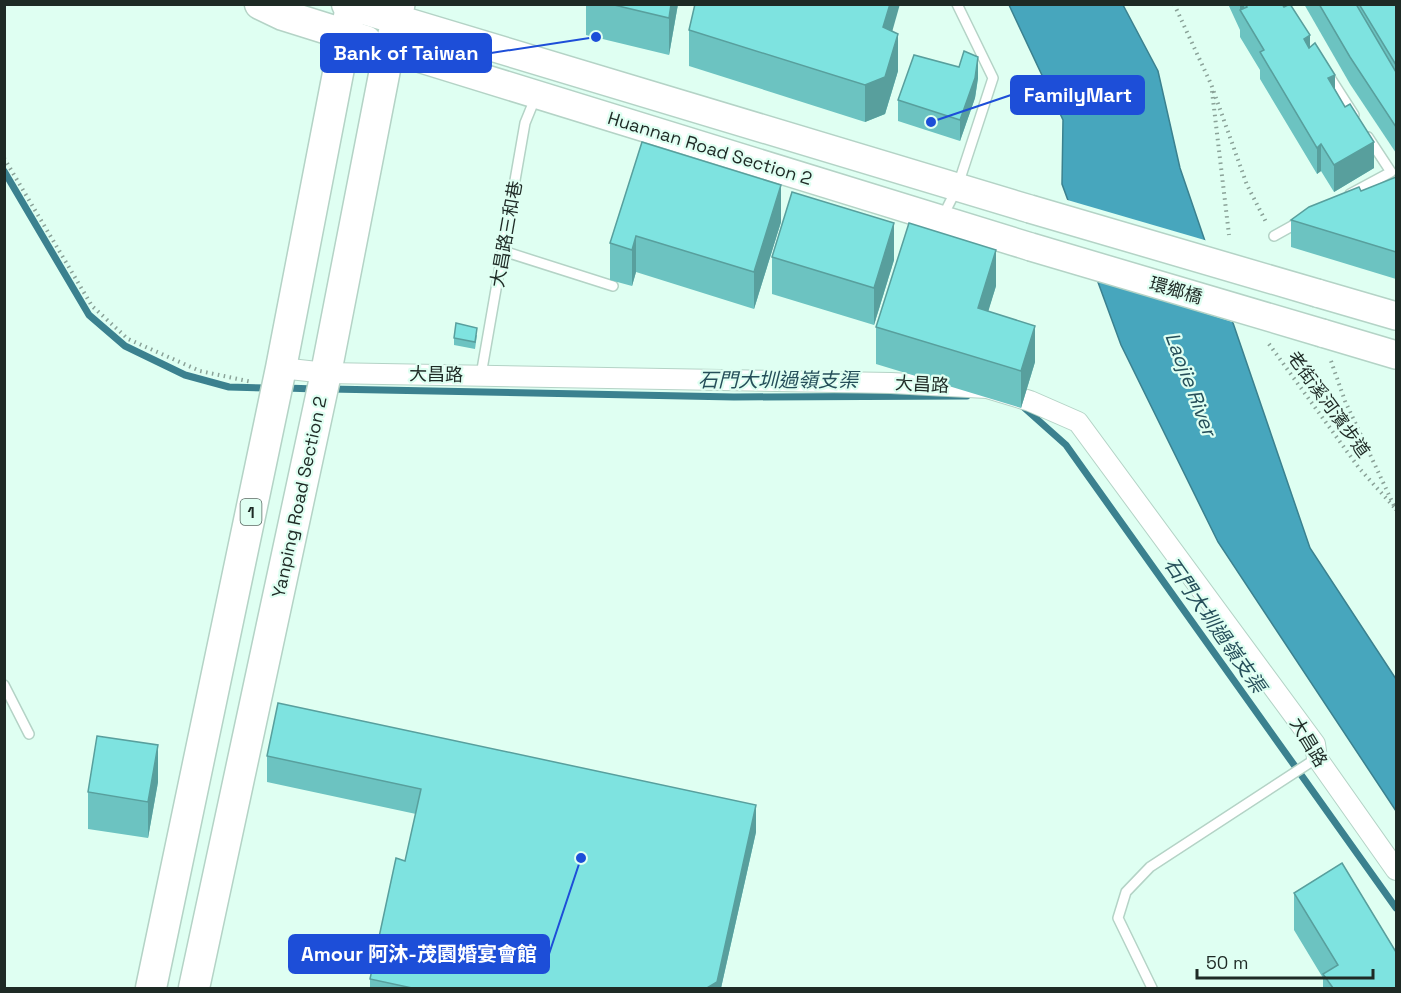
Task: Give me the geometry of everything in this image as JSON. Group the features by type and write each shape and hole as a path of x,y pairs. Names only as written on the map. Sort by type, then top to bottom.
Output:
{"main road":[{"path":"260,4 389,49"},
{"name":"1","path":"151,988 279,376 347,35 350,5 399,12"},
{"name":"Huannan Road Section 2","path":"399,12 1030,209"},
{"name":"Yanping Road Section 2","path":"194,988 326,373 389,49 399,12"},
{"name":"Huannan Road Section 2","path":"389,49 1031,247"},
{"name":"環鄉橋","path":"1030,209 1396,316"},
{"name":"環鄉橋","path":"1031,247 1396,356"}],"street":[{"name":"大昌路","path":"279,376 326,373 891,382 987,388 1030,401 1078,422 1316,751 1396,870"},
{"path":"1316,751 1327,751 1396,847"}],"lane":[{"path":"941,221 957,188 993,78 957,4"},
{"path":"1322,64 1391,172 1342,199"},
{"name":"大昌路三和巷","path":"481,375 525,123 537,94"},
{"path":"1274,236 1313,214"},
{"path":"503,251 613,286"},
{"path":"4,685 29,734"},
{"path":"1152,988 1119,918 1126,892 1150,867 1316,751"}],"path":[{"path":"1211,84 1229,235"},
{"path":"4,158 92,306 128,339 200,371 231,380 279,376"},
{"name":"老街溪河濱步道","path":"1266,339 1359,468 1396,511"}],"water":[{"name":"Laojie River","path":"1009,5 1123,5 1158,71 1180,168 1310,548 1396,679 1396,811 1218,542 1121,345 1062,184 1063,120"}],"pier":[{"path":"1064,199 1208,241 1236,323 1094,279"}],"building":[{"path":"610,4 671,4 669,18"},
{"path":"695,4 890,4 883,27 898,34 885,77 865,85 689,30"},
{"path":"1246,4 1282,4 1284,7 1290,4 1310,35 1304,39 1309,48 1315,43 1335,75 1328,78 1345,107 1350,104 1374,142 1334,165 1321,144 1317,148 1260,52 1264,50 1240,10 1247,7"},
{"path":"1319,4 1356,4 1396,72 1396,127 1350,57"},
{"path":"1359,4 1396,4 1396,65"},
{"path":"964,51 978,57 975,78 960,120 898,100 914,55 959,67"},
{"path":"642,142 781,185 754,272 636,236 632,250 610,243"},
{"path":"1396,177 1396,252 1291,220 1309,207 1359,187 1361,191"},
{"path":"792,192 894,223 874,288 772,257"},
{"path":"909,223 996,250 978,308 1035,326 1021,371 876,327"},
{"path":"456,323 477,328 475,342 454,338"},
{"path":"278,703 756,805 717,982 707,988 412,988 370,979 396,858 405,861 421,789 267,756"},
{"path":"97,736 158,745 148,802 88,792"},
{"path":"1342,863 1396,952 1396,988 1333,988 1323,974 1338,965 1294,893"}],"waterway":[{"name":"石門大圳過嶺支渠","path":"4,171 89,315 125,346 185,375 229,387 268,388"},
{"name":"石門大圳過嶺支渠","path":"285,388 316,389"},
{"name":"石門大圳過嶺支渠","path":"330,389 734,397 967,396"},
{"name":"石門大圳過嶺支渠","path":"1020,404 1066,445 1396,908"}],"place":[{"name":"Bank of Taiwan","path":"596,37"},
{"name":"FamilyMart","path":"931,122"},
{"name":"Amour 阿沐-茂園婚宴會館","path":"581,858"}]}
